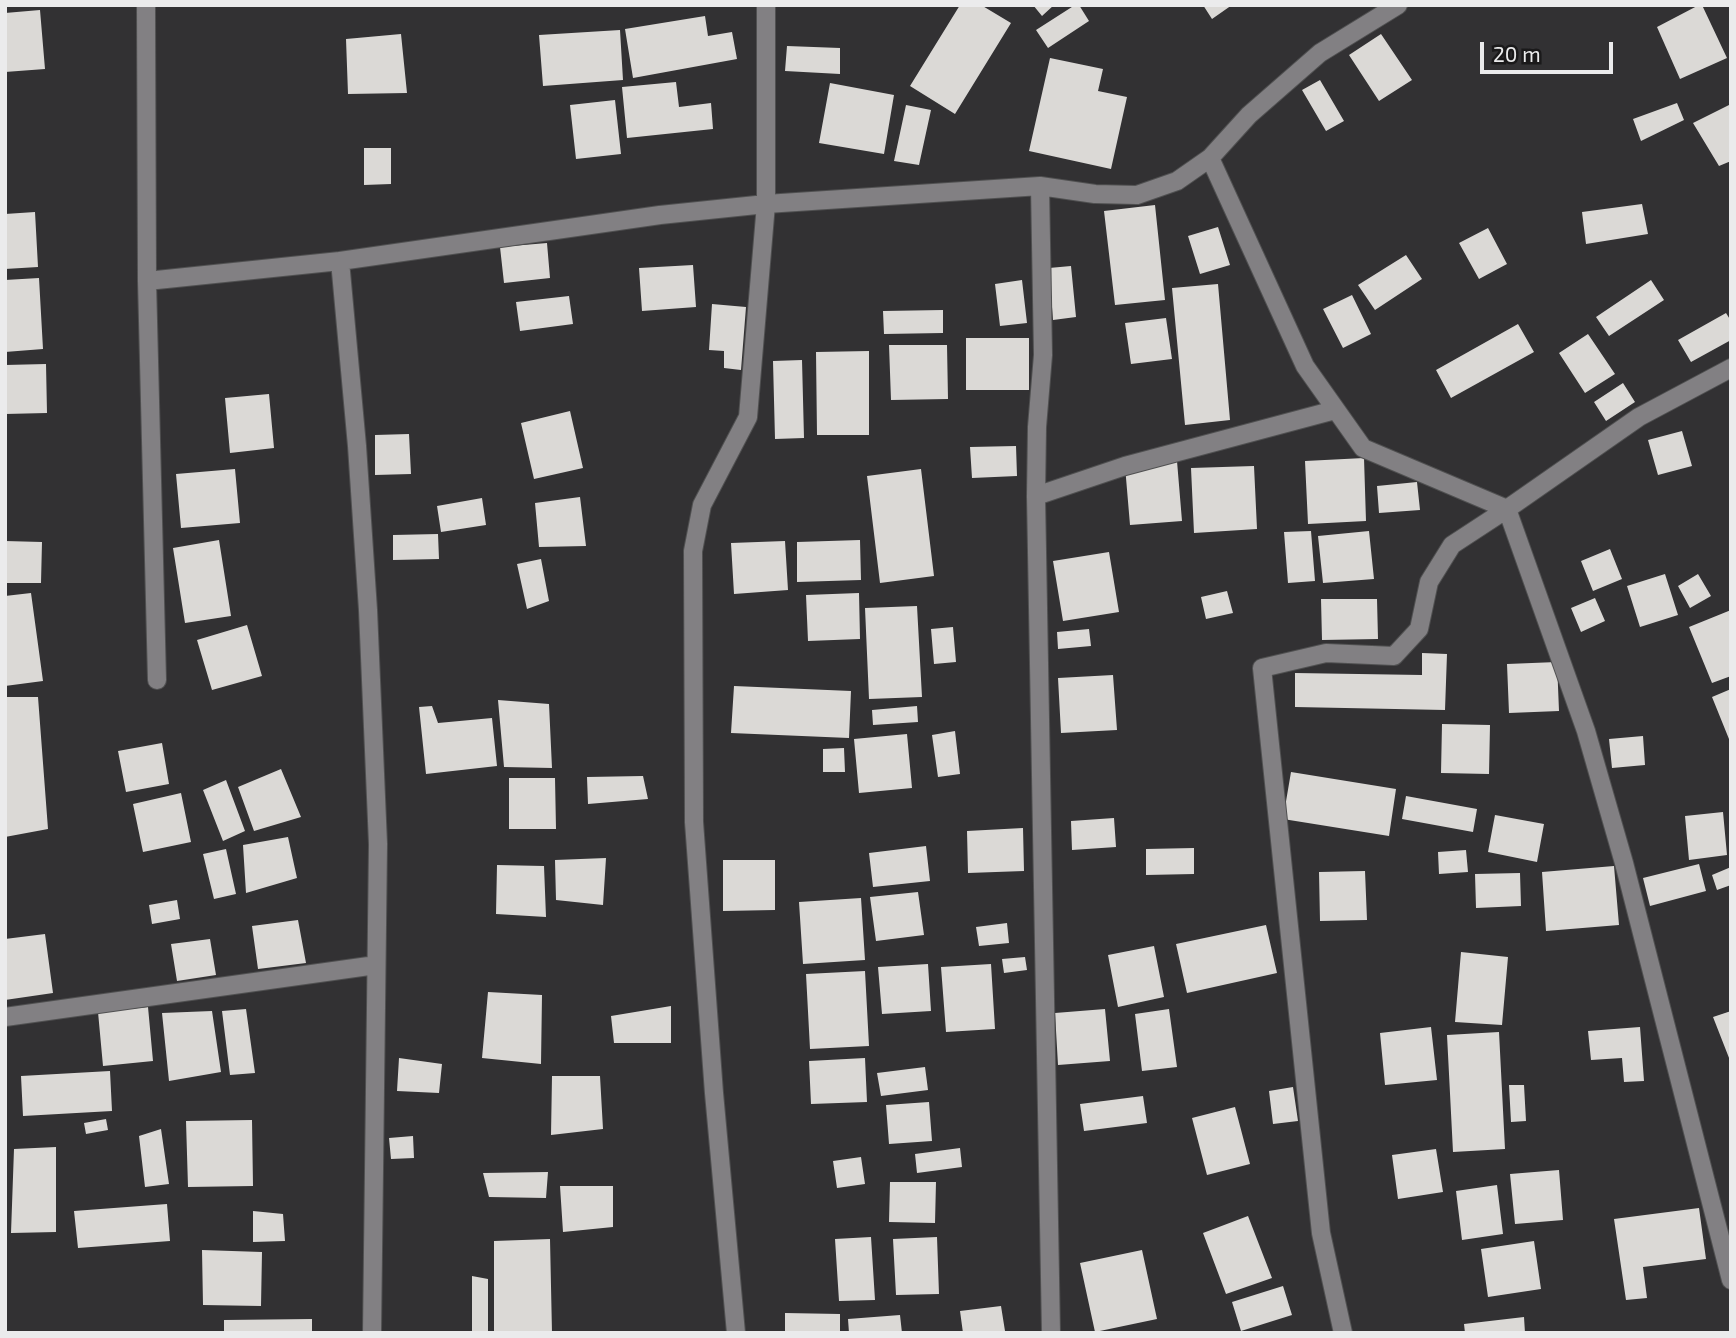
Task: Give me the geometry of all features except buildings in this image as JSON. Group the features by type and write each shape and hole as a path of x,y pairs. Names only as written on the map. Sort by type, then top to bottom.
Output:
{"street":[{"path":"146,5 147,281 157,680"},
{"path":"736,1333 714,1093 694,822 693,551 702,505 748,417 766,204 766,5"},
{"path":"147,281 340,261 660,215 766,204 1040,186 1095,194 1137,195 1177,181 1210,158 1249,115 1320,53 1398,5"},
{"path":"1210,158 1305,366 1363,448 1507,509 1586,731 1624,863 1731,1280"},
{"path":"1040,186 1043,355 1037,427 1036,496 1051,1333"},
{"path":"340,261 357,446 368,610 378,844 372,1333"},
{"path":"1343,1333 1321,1233 1262,668 1325,653 1394,656 1419,629 1429,582 1452,545 1639,417 1731,368"},
{"path":"1036,496 1125,466 1335,410"},
{"path":"5,1017 376,965"}]}
